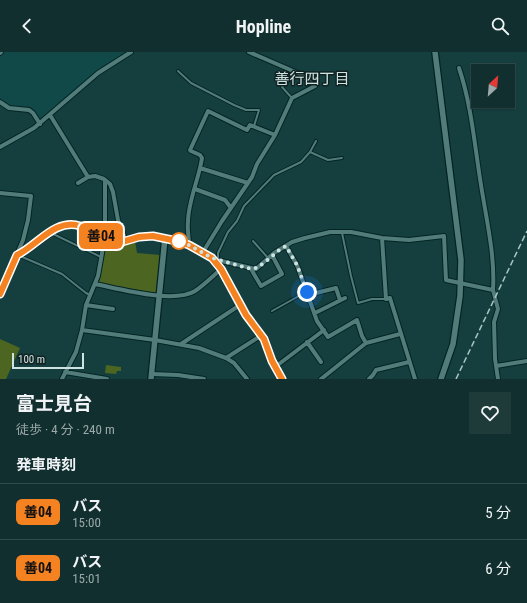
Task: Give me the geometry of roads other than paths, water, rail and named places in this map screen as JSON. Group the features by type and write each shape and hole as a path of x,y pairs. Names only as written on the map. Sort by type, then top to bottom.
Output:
{"street":[{"path":"0,147 40,124 98,73 131,52"},
{"path":"203,252 248,183 257,164 275,135 292,98 315,86 296,72 249,52"},
{"path":"435,52 461,260 461,282 453,344 441,379"},
{"path":"459,68 470,109 488,220 493,290 498,309 494,322 498,379"},
{"path":"0,102 9,108 25,108 29,110 33,113 40,124"},
{"path":"189,245 188,222 202,158 190,150 208,111 247,130 250,125 275,135"},
{"path":"50,115 88,177"},
{"path":"200,168 248,183"},
{"path":"78,183 88,177 95,176 110,184 113,192 116,214 126,241"},
{"path":"62,379 76,352 82,330 86,305 95,284 102,257 105,238 105,180"},
{"path":"195,189 225,200 231,208"},
{"path":"0,193 31,196 26,229 17,255 0,294"},
{"path":"17,255 27,250 50,232 64,224 75,224 112,241 126,241 139,237 153,236 165,238 189,245 215,259 251,269 260,267 268,258 286,246 316,234 342,232 382,238 410,240 444,236 446,280 493,290"},
{"path":"165,238 151,376 178,375 204,379"},
{"path":"382,238 386,298 390,298 415,379"},
{"path":"286,246 297,265 317,320 328,337 357,320 362,336 366,342"},
{"path":"251,269 261,286 282,274 272,255"},
{"path":"215,259 246,315 262,335 275,367 282,379"},
{"path":"95,284 160,296 179,296 187,295 195,291 221,269"},
{"path":"307,294 336,288 340,300"},
{"path":"315,313 345,298"},
{"path":"86,305 113,309"},
{"path":"181,344 240,305"},
{"path":"82,330 181,344 205,349 226,358 239,368 247,379"},
{"path":"275,367 324,330"},
{"path":"321,379 366,342 400,334"},
{"path":"226,358 262,335"},
{"path":"307,342 321,362"},
{"path":"496,366 527,361"},
{"path":"369,379 374,375 376,370 409,362"},
{"path":"65,372 107,379"}],"lane":[{"path":"178,71 191,83 234,105 246,110 259,110 254,126"},
{"path":"292,98 282,87 296,72"},
{"path":"215,259 228,232 237,221 244,206 274,175 301,162 310,152 316,141"},
{"path":"310,152 328,160 342,158"},
{"path":"50,232 102,257"},
{"path":"342,232 350,276 358,303 372,299 386,298"},
{"path":"253,241 268,258"},
{"path":"17,255 62,274 90,295"},
{"path":"272,311 307,294"}],"railway":[{"path":"456,379 527,231"}],"district":[{"name":"善行四丁目","path":"312,79"}]}
